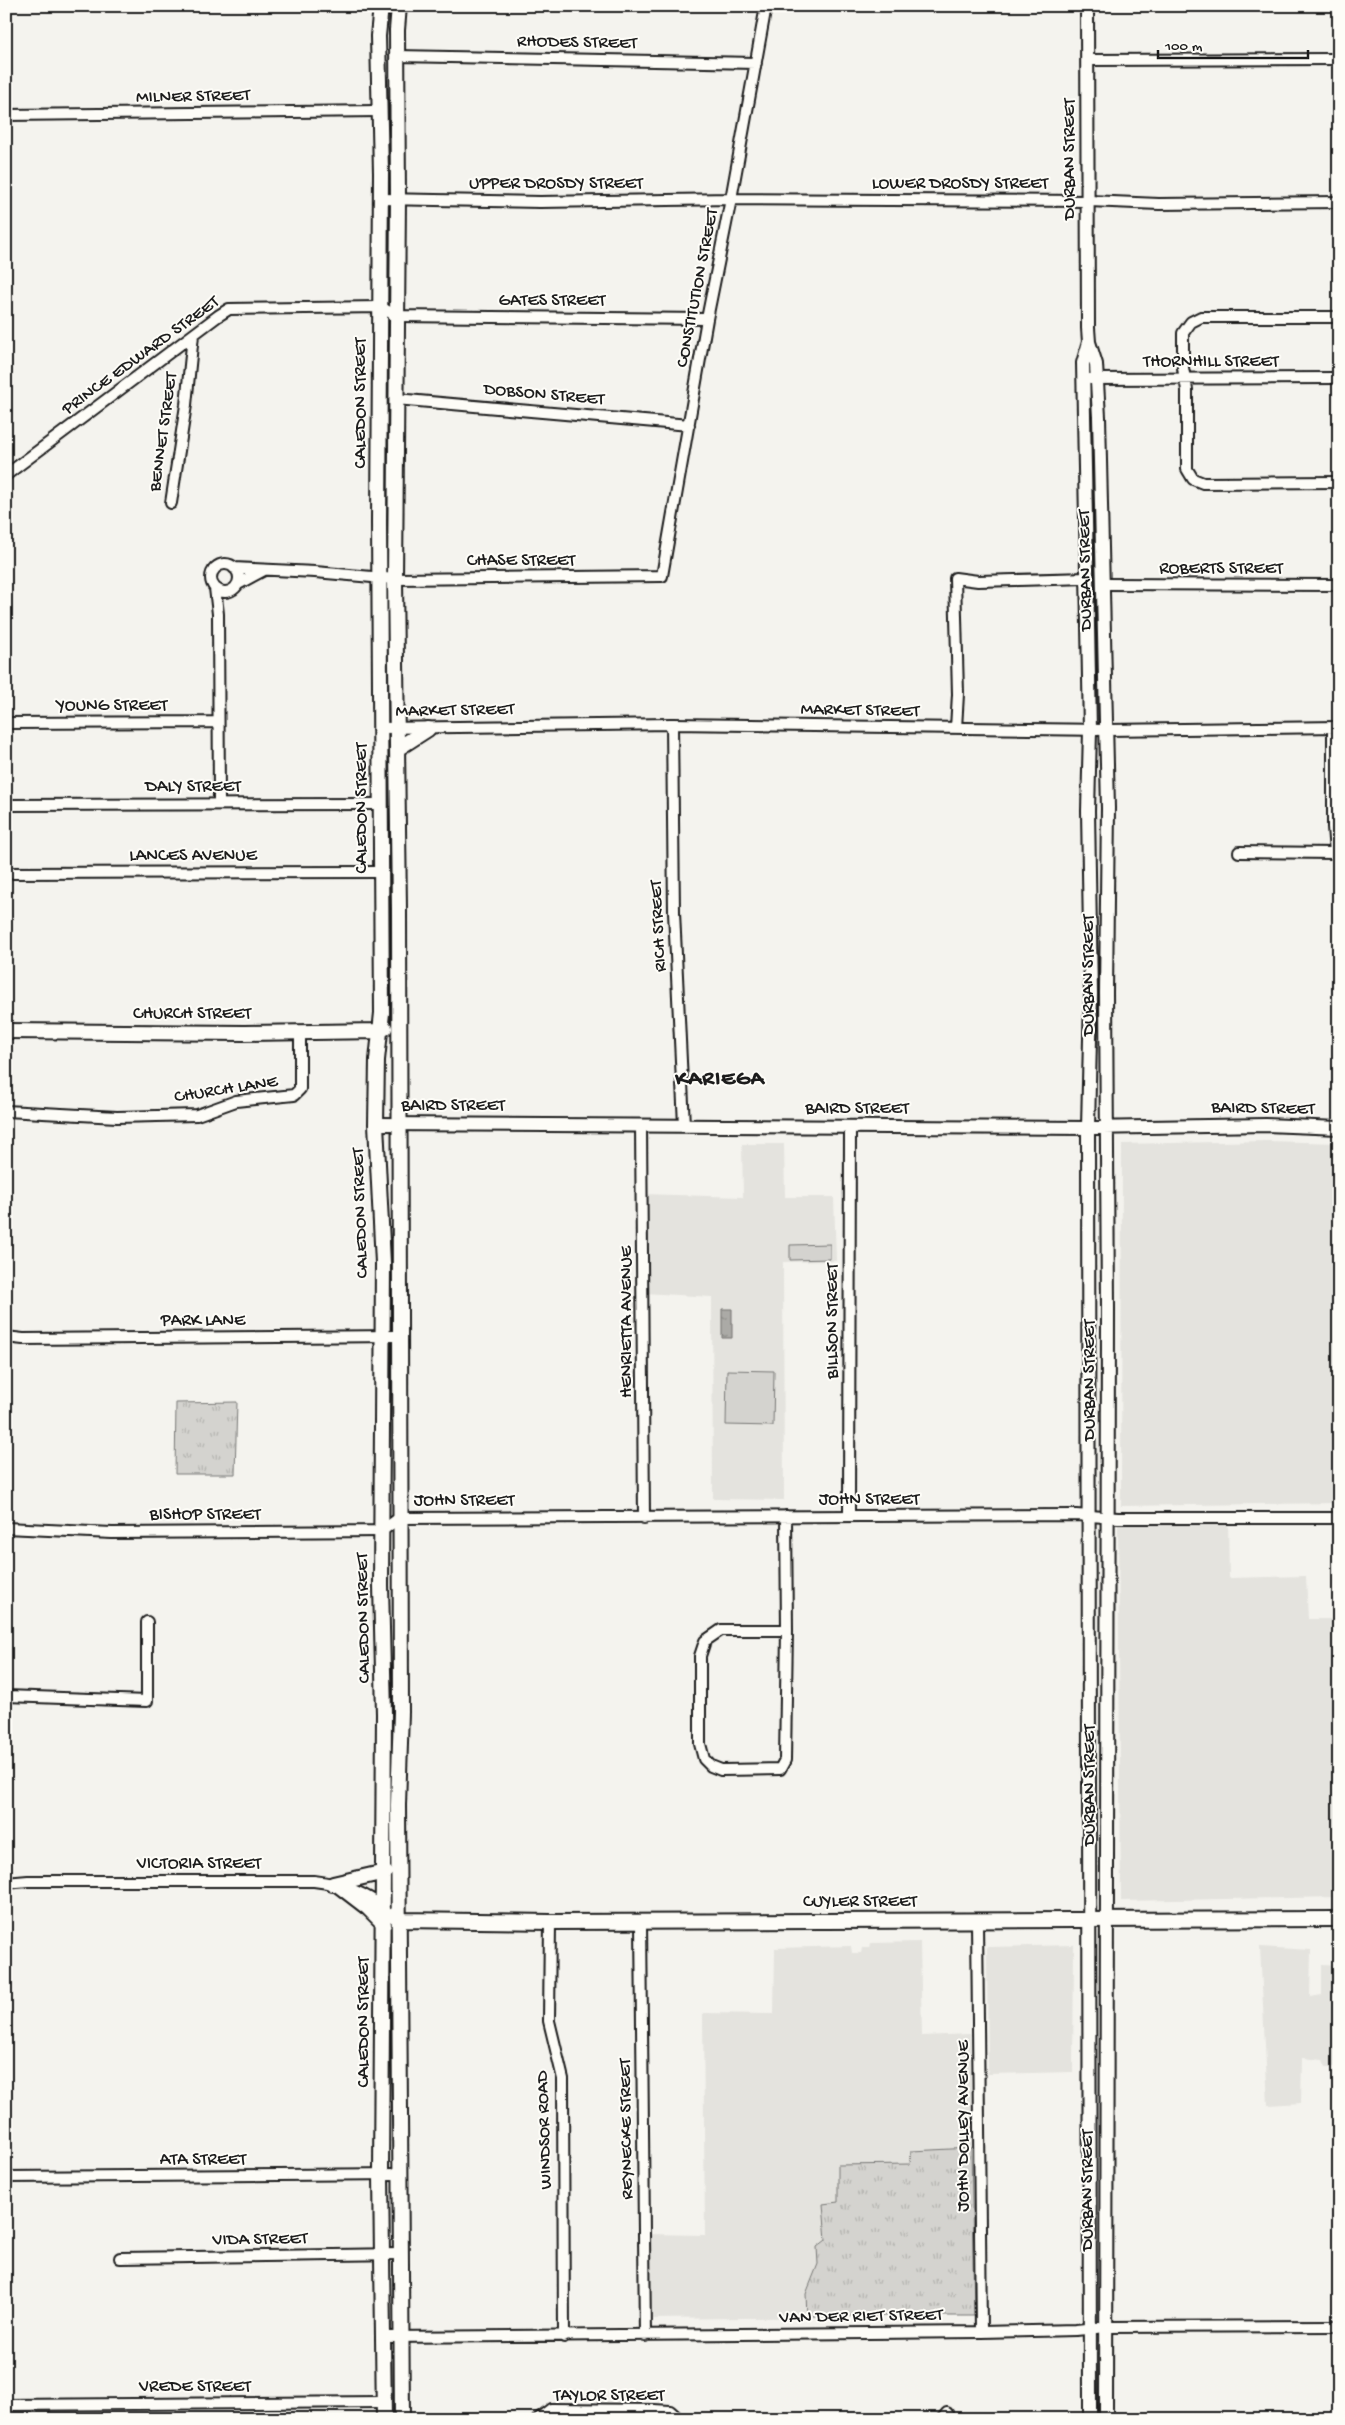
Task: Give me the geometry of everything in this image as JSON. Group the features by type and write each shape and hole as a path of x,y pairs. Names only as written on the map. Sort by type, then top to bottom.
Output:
{"main road":[{"name":"CALEDON STREET","path":"382,6 378,36 381,307 388,578 397,729 401,1703 398,1805 402,2419"},
{"name":"CALEDON STREET","path":"384,2419 384,2254 381,2175 385,1909 382,1531 383,1263 376,1124 379,1031 382,1013 381,728 396,399 397,56 400,6"},
{"path":"397,749 428,729"},
{"path":"398,1012 390,1024 379,1031 398,1049"},
{"name":"CHURCH STREET","path":"6,1031 300,1033 379,1031"},
{"path":"335,1885 384,1872"},
{"path":"335,1885 368,1908 384,1924"},
{"path":"385,1909 400,1920"},
{"name":"CUYLER STREET","path":"400,1920 641,1922 1339,1919"}],"street":[{"name":"CONSTITUTION STREET","path":"662,576 707,318 766,6"},
{"name":"DURBAN STREET","path":"1087,6 1089,342 1083,363 1090,730 1088,818 1091,994 1088,1128 1090,2419"},
{"name":"RHODES STREET","path":"397,56 756,62"},
{"path":"1088,60 1339,59"},
{"name":"MILNER STREET","path":"6,115 379,111"},
{"name":"UPPER DROSDY STREET","path":"381,199 540,202 731,199"},
{"name":"LOWER DROSDY STREET","path":"731,199 1089,200 1159,204 1339,202"},
{"path":"381,307 396,316"},
{"name":"PRINCE EDWARD STREET","path":"6,475 218,316 232,309 381,307"},
{"name":"GATES STREET","path":"396,316 707,318"},
{"path":"1339,317 1196,319 1187,326 1183,333 1183,368 1186,378 1187,468 1192,479 1203,483 1339,482"},
{"name":"BENNET STREET","path":"171,503 186,405 193,335"},
{"name":"DURBAN STREET","path":"1089,342 1096,364 1102,470 1107,730 1106,2419"},
{"name":"THORNHILL STREET","path":"1084,379 1339,378"},
{"name":"DOBSON STREET","path":"396,399 689,425"},
{"path":"219,803 218,614 215,588 211,577 216,568 227,564 234,568 239,575 238,584"},
{"name":"CHASE STREET","path":"234,568 388,578 662,576"},
{"path":"218,614 229,592 238,584 264,570"},
{"path":"956,728 958,694 955,578 978,581 1088,578"},
{"name":"ROBERTS STREET","path":"1103,584 1339,586"},
{"path":"215,588 221,592 229,592"},
{"name":"YOUNG STREET","path":"6,723 218,722"},
{"name":"MARKET STREET","path":"381,728 428,729 672,724 1090,730 1336,727"},
{"name":"RICH STREET","path":"672,724 674,912 684,1125"},
{"path":"1239,852 1337,853 1333,827 1336,727"},
{"name":"DALY STREET","path":"6,805 380,804"},
{"name":"LANCES AVENUE","path":"6,873 381,872"},
{"name":"CHURCH LANE","path":"6,1111 116,1117 197,1114 236,1101 294,1095 300,1089 300,1033"},
{"name":"BAIRD STREET","path":"376,1124 1088,1128 1266,1125 1339,1128"},
{"name":"HENRIETTA AVENUE","path":"641,1125 644,1518"},
{"name":"BILLSON STREET","path":"849,1516 850,1126"},
{"name":"PARK LANE","path":"6,1337 23,1340 399,1336"},
{"path":"786,1516 787,1630 784,1764 780,1769 732,1771 714,1768 704,1758 700,1744 700,1656 705,1641 721,1630 787,1630"},
{"name":"JOHN STREET","path":"399,1518 786,1516 1339,1518"},
{"path":"382,1531 399,1518"},
{"name":"BISHOP STREET","path":"6,1528 112,1532 382,1531"},
{"path":"6,1696 146,1701 147,1622"},
{"name":"VICTORIA STREET","path":"6,1883 28,1881 297,1880 335,1885 361,1892 385,1909"},
{"name":"JOHN DOLLEY AVENUE","path":"977,1920 981,2332"},
{"name":"WINDSOR ROAD","path":"550,1922 550,2024 563,2079 564,2337"},
{"name":"REYNECKE STREET","path":"641,1922 645,2336"},
{"name":"ATA STREET","path":"6,2177 401,2174"},
{"name":"VIDA STREET","path":"120,2258 401,2254"},
{"name":"VAN DER RIET STREET","path":"384,2338 981,2332 1106,2326 1339,2326"},
{"name":"VREDE STREET","path":"6,2405 384,2402"},
{"name":"TAYLOR STREET","path":"538,2419 551,2409 670,2411 679,2419"}],"shaded area":[{"path":"1267,1141 1339,1143 1339,1503 1121,1506 1122,1144"},
{"path":"742,1144 784,1144 785,1197 834,1197 836,1261 783,1262 784,1500 713,1499 712,1297 644,1293 642,1194 743,1197"},
{"path":"1118,1518 1228,1518 1229,1578 1306,1576 1308,1619 1339,1619 1339,1897 1121,1901"},
{"path":"920,1942 922,2036 970,2034 974,2316 647,2319 644,2234 705,2235 703,2013 774,2014 775,1948 851,1946 852,1953 861,1953 862,1948 870,1948 871,1943"},
{"path":"1074,1945 1073,2072 988,2074 987,1947"},
{"path":"1260,1947 1311,1950 1310,1997 1322,1995 1322,1964 1339,1965 1339,2067 1326,2067 1323,2060 1302,2058 1301,2103 1268,2105"}],"green space":[{"path":"830,1244 830,1259 790,1260 790,1245"},
{"path":"727,1370 774,1371 773,1426 726,1425"},
{"path":"237,1402 235,1474 175,1474 176,1403"},
{"path":"971,2148 974,2316 807,2316 806,2294 818,2264 817,2247 826,2240 823,2204 838,2202 838,2165 910,2164 911,2151"}],"water":[{"path":"722,1309 732,1309 732,1338 722,1338"}],"district":[{"name":"KARIEGA","path":"720,1080"}]}
